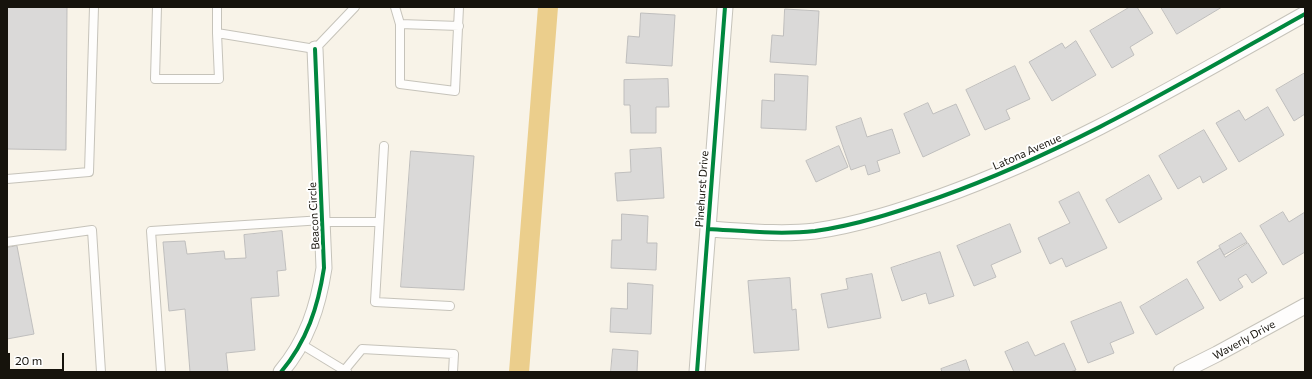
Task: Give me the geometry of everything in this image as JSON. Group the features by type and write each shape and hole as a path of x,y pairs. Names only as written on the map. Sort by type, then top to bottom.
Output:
{"street":[{"name":"Pinehurst Drive","path":"697,372 725,7"},
{"name":"Latona Avenue","path":"708,229 773,233 814,231 868,220 909,208 970,186 1043,156 1107,124 1305,14"},
{"name":"Beacon Circle","path":"281,372 301,344 311,323 320,296 324,268 315,49"},
{"name":"Waverly Drive","path":"1181,372 1305,306"}],"lane":[{"path":"7,179 89,172 94,7"},
{"path":"157,7 155,79 219,79 217,7"},
{"path":"217,33 315,49 355,7"},
{"path":"395,7 400,24 400,84 455,91 460,7"},
{"path":"400,24 459,26"},
{"path":"384,146 375,302 450,306"},
{"path":"161,372 151,231 323,221 379,222"},
{"path":"7,242 92,230 101,372"},
{"path":"301,344 344,371 362,349 454,354 453,372"}],"building":[{"path":"7,7 67,7 66,150 7,149"},
{"path":"1130,7 1137,7 1153,33 1130,47 1134,55 1112,68 1090,31"},
{"path":"1161,7 1222,7 1177,34"},
{"path":"785,9 819,11 816,65 770,62 772,35 783,36"},
{"path":"641,13 675,15 672,66 626,63 628,36 639,37"},
{"path":"1076,41 1096,75 1052,101 1029,62 1062,43 1065,48"},
{"path":"1015,66 1030,99 1006,110 1010,119 985,130 966,90"},
{"path":"1305,73 1305,114 1294,121 1276,90"},
{"path":"775,74 808,76 806,130 761,128 762,100 774,101"},
{"path":"668,79 669,107 656,107 656,133 631,133 630,105 624,105 624,80"},
{"path":"928,103 933,114 956,104 970,135 923,157 904,114"},
{"path":"1268,107 1284,135 1239,162 1216,123 1239,110 1245,120"},
{"path":"861,118 867,137 892,129 900,153 877,161 880,171 868,175 865,165 851,170 836,127"},
{"path":"1204,130 1227,169 1203,183 1200,176 1178,189 1159,156"},
{"path":"839,146 848,167 816,182 806,161"},
{"path":"661,148 664,198 617,201 615,173 631,172 630,150"},
{"path":"411,151 474,156 464,290 401,287"},
{"path":"1149,175 1162,199 1119,223 1106,200"},
{"path":"1079,192 1107,248 1066,267 1062,258 1050,264 1038,238 1070,223 1059,202"},
{"path":"1283,212 1289,222 1305,212 1305,252 1283,265 1260,226"},
{"path":"622,214 648,216 647,243 657,243 656,270 611,268 612,240 621,240"},
{"path":"1010,224 1021,252 991,265 996,277 974,286 957,246"},
{"path":"282,231 286,270 277,271 279,296 251,298 255,350 226,353 228,372 190,372 185,309 169,311 163,242 185,241 187,254 224,251 225,259 246,258 244,235"},
{"path":"1241,233 1247,242 1224,255 1219,246"},
{"path":"1248,243 1267,273 1252,283 1246,274 1238,279 1243,287 1220,301 1197,262 1220,248 1225,257"},
{"path":"17,246 34,334 7,339 7,248"},
{"path":"940,252 954,296 929,304 926,293 902,301 891,268"},
{"path":"872,274 881,318 828,328 821,294 848,289 846,279"},
{"path":"790,278 792,310 796,309 799,350 754,353 748,281"},
{"path":"1187,279 1204,308 1156,335 1140,307"},
{"path":"628,283 653,285 651,334 610,332 611,308 627,309"},
{"path":"1121,302 1134,333 1110,343 1114,353 1088,363 1071,322"},
{"path":"1028,342 1035,356 1064,343 1076,370 1070,372 1014,372 1005,352"},
{"path":"613,349 638,351 637,372 611,372"},
{"path":"966,360 970,372 942,372 941,369"}],"waterway":[{"path":"519,372 548,7"}],"cycle path":[{"path":"697,372 725,7"},
{"path":"708,229 775,233 815,231 863,221 940,197 1035,158 1127,113 1305,14"},
{"path":"281,372 298,348 310,323 315,310 324,268 315,49"}]}
